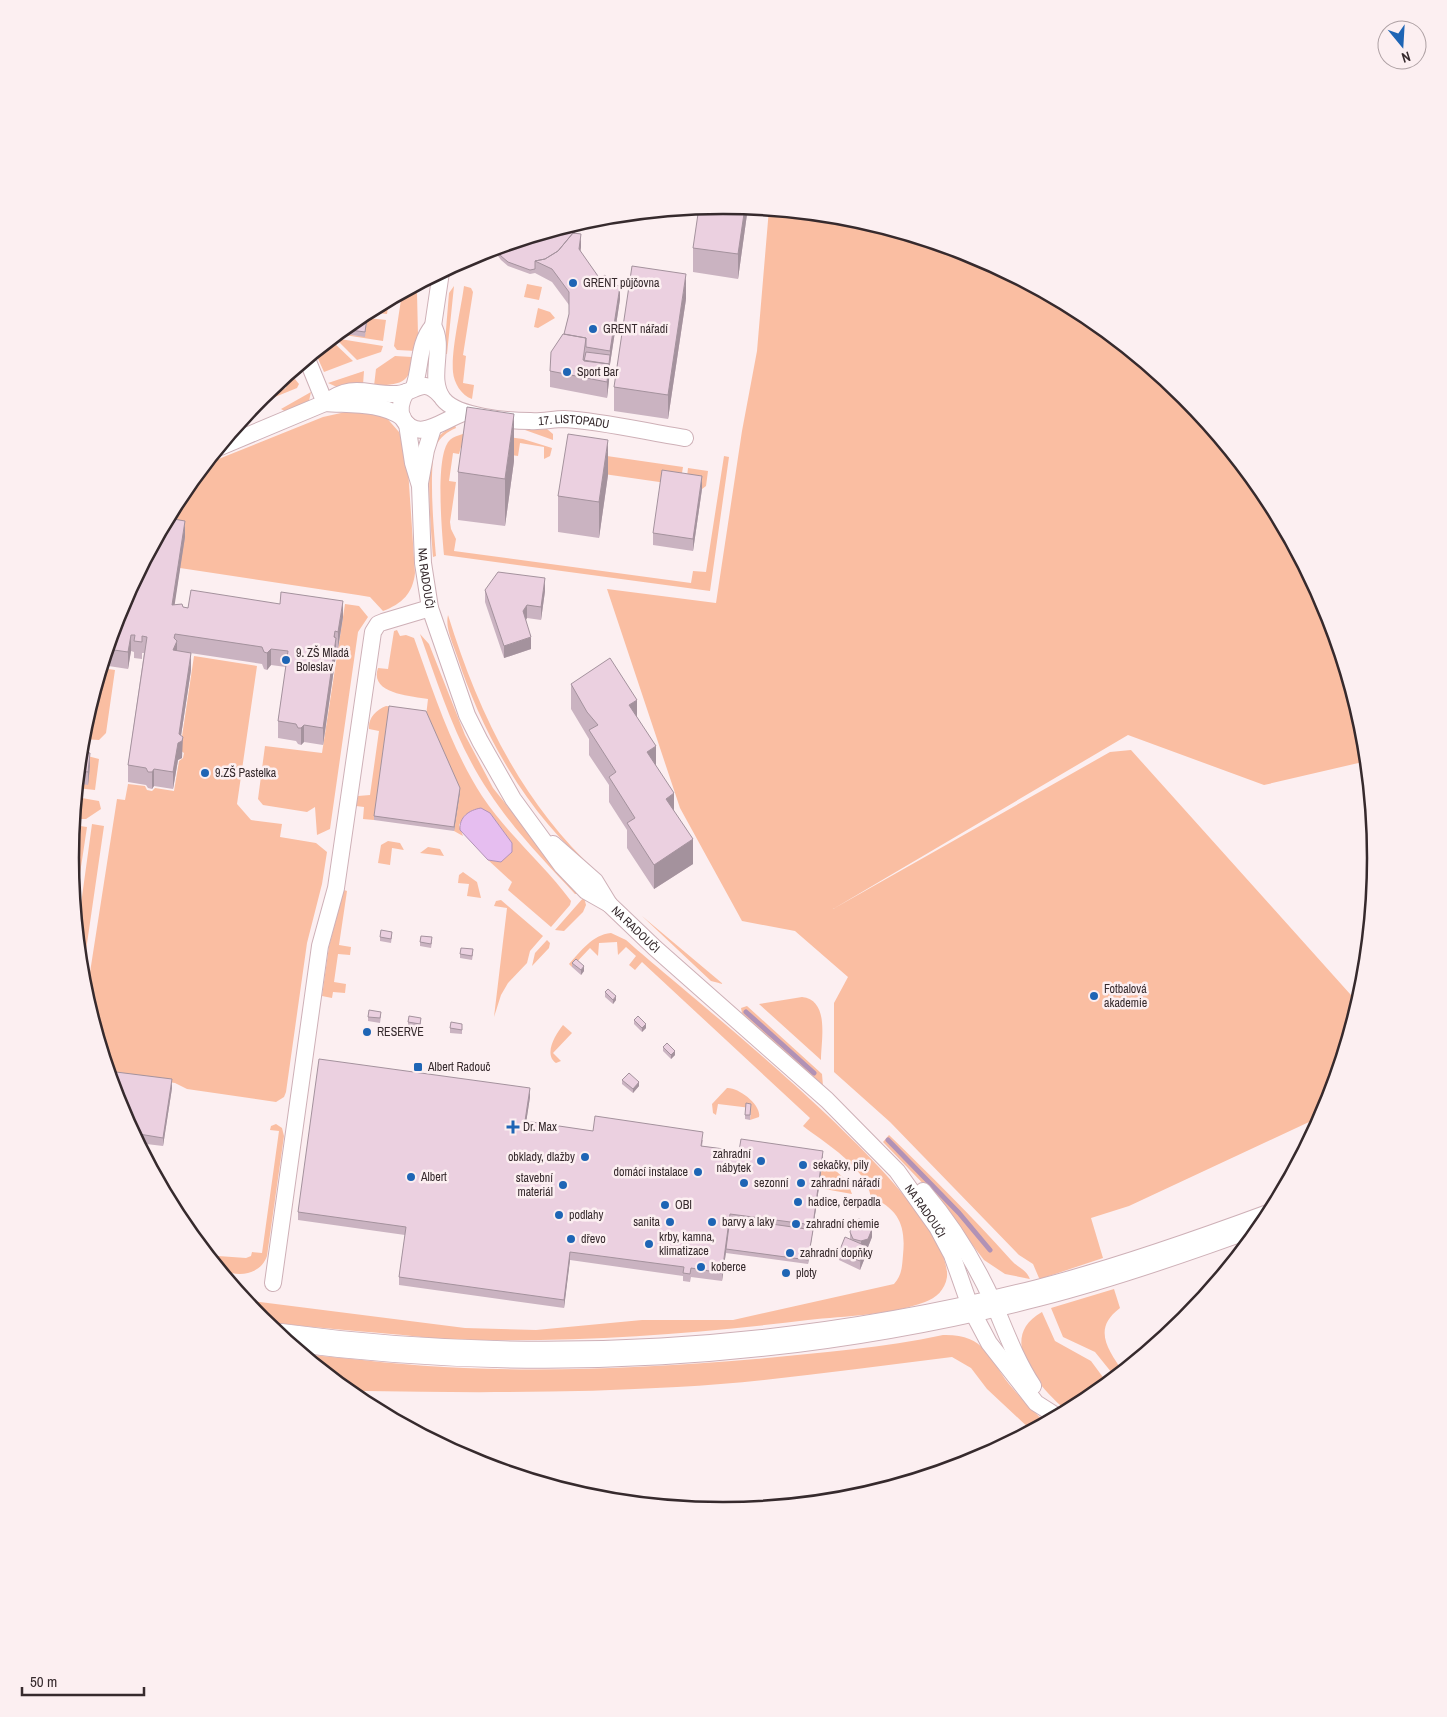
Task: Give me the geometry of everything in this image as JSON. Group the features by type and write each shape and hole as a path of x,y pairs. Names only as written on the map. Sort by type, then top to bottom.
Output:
{"main road":[{"path":"293,1338 444,1352 531,1355 625,1353 787,1340 851,1332 1040,1293 1131,1266 1256,1223"}],"street":[{"path":"420,486 400,406 418,375 425,335 433,326 440,279"},
{"path":"420,486 426,450 444,412 437,376 438,333 433,326"},
{"path":"309,365 325,403"},
{"path":"231,442 325,403 338,394 357,391 393,394 431,387 464,413 436,426 419,430 387,409 358,404 325,403"},
{"name":"17. LISTOPADU","path":"464,413 529,421 564,419 685,438"},
{"name":"NA RADOUČI","path":"420,486 423,563 430,608 456,686 480,741 513,799 541,834 572,858 595,881 609,904 655,948 827,1100 897,1170 937,1227 982,1306"},
{"path":"273,1283 320,946 336,888 373,632 378,624 430,608"},
{"path":"897,1170 923,1191 949,1221 971,1256 989,1343 1036,1403 1052,1413"},
{"path":"982,1306 1025,1374 1054,1412"}],"shaded area":[{"path":"768,215 808,219 849,226 890,236 931,248 1009,280 1082,322 1116,347 1149,374 1208,433 1260,500 1282,536 1302,573 1334,651 1356,733 1361,762 1264,785 1128,735 833,909 1110,752 1131,750 1353,997 1334,1066 1312,1120 1129,1206 1091,1218 1103,1258 1039,1278 1033,1264 1019,1255 890,1122 834,1072 834,1003 848,977 795,931 742,921 680,808 607,589 716,603 742,431 757,351"},
{"path":"527,284 542,287 539,300 524,297"},
{"path":"454,286 447,354 444,354 449,293"},
{"path":"464,286 471,288 473,292 463,355 466,356 463,383 474,385 472,399 459,388 453,372 455,341"},
{"path":"417,293 418,335 416,351 397,350 394,346 401,300"},
{"path":"388,308 387,314 379,313"},
{"path":"538,308 550,312 555,318 538,328 534,327"},
{"path":"371,318 386,320 383,341 347,335 364,336 367,321"},
{"path":"342,339 383,346 381,352 357,360 338,341"},
{"path":"335,344 353,361 324,372 318,358"},
{"path":"395,356 412,357 409,373 406,378 390,385 374,386 376,369"},
{"path":"364,371 363,385 337,387 328,383"},
{"path":"295,379 299,384 297,388 274,398 286,388 291,380"},
{"path":"311,392 309,401 288,413 281,409"},
{"path":"359,409 384,415 399,432 404,442 407,454 415,573 412,586 405,597 396,605 383,611 370,597 180,568 164,537 187,500 217,459 323,417"},
{"path":"455,425 456,428 440,440 436,446 434,456 432,500 436,556 433,557 429,500 431,456 437,438"},
{"path":"547,429 553,434 553,440 525,430"},
{"path":"470,432 523,439 552,448 550,456 544,459 544,447 520,443 518,456 461,447 459,454 453,453 449,481 456,482 450,522 456,539 454,551 691,583 693,571 706,572 724,456 729,457 710,591 444,555 440,496 442,462 449,441 458,435"},
{"path":"593,454 683,467 680,485 590,472"},
{"path":"688,468 708,471 706,486 702,489 686,486"},
{"path":"345,604 359,606 368,617 358,632 330,829 317,835 315,807 307,812 263,805 258,799 265,746 322,753"},
{"path":"448,615 473,686 505,754 546,816 570,845 597,872 573,851 551,827 530,801 495,746 480,716 450,636"},
{"path":"397,630 400,636 406,635 414,638 452,739 482,796 571,901 570,905 551,927 508,890 512,882 488,860 501,862 512,843 490,813 465,815 459,825 463,836 454,831 460,792 426,716 428,699 393,692 385,688 377,677 378,668 388,669 394,631"},
{"path":"420,634 429,644 465,735 493,788 578,894 575,894 519,832 498,806 478,774 458,735"},
{"path":"194,656 257,666 237,804 251,820 282,824 280,837 316,843 327,852 322,884 307,943 286,1092 284,1097 276,1102 187,1089 175,1083 116,1074 101,1025 90,975 117,799 125,800 128,784 145,786 147,790 152,791 155,788 174,791 179,761 183,758 184,753 180,750"},
{"path":"108,669 115,670 106,733 99,740 90,739 91,733"},
{"path":"386,706 411,709 410,714 389,711 374,820 363,819 364,807 356,806 358,796 370,795 379,731 369,729 369,725 373,715"},
{"path":"87,756 99,759 95,790 83,789"},
{"path":"82,798 99,801 101,809 86,819 80,819"},
{"path":"481,808 490,813 512,843 512,852 501,862 488,860 460,830 463,818 473,810"},
{"path":"92,824 104,826 86,953 81,904"},
{"path":"80,826 87,827 79,877"},
{"path":"388,841 400,843 404,850 392,848 390,865 378,863 381,845"},
{"path":"428,847 440,849 444,856 420,853"},
{"path":"463,872 477,882 481,898 467,896 469,884 458,883 459,875"},
{"path":"344,890 347,891 339,945 351,947 350,955 338,954 334,982 346,984 345,993 333,992 332,998 322,996 329,946"},
{"path":"584,897 586,905 583,912 564,931 555,930"},
{"path":"501,900 543,936 530,951 527,963 508,983 501,995 494,1017 507,908 494,906 496,901"},
{"path":"642,916 723,984 711,981"},
{"path":"611,933 626,940 756,1051 864,1151 908,1200 937,1243 947,1277 939,1293 929,1300 912,1306 868,1314 638,1336 552,1340 448,1339 277,1323 256,1301 465,1328 536,1330 642,1320 733,1320 894,1284 897,1281 902,1267 904,1245 902,1227 899,1220 888,1207 871,1197 861,1175 853,1166 833,1148 803,1126 810,1118 642,962 635,970 629,965 636,956 626,947 618,955 617,942 599,943 598,956 590,948 572,967 569,964 593,940 604,934"},
{"path":"547,940 550,943 549,948 532,966 535,953"},
{"path":"802,997 811,1000 817,1005 820,1013 822,1022 821,1060 759,1004"},
{"path":"747,1006 822,1074 823,1086 742,1013 741,1008"},
{"path":"563,1025 572,1033 553,1053 561,1061 556,1063 552,1059 551,1049 557,1033"},
{"path":"727,1088 737,1090 753,1102 759,1112 759,1117 750,1120 751,1108 718,1104 716,1115 713,1113 712,1104"},
{"path":"276,1124 282,1128 284,1136 267,1256 263,1263 252,1272 237,1274 229,1271 218,1256 246,1258 251,1256 252,1252 262,1253 279,1131 270,1130 271,1126"},
{"path":"889,1135 1030,1279 1005,1274 984,1260 934,1195 883,1142"},
{"path":"823,1159 847,1181 852,1194 819,1188"},
{"path":"1114,1289 1120,1308 1111,1316 1107,1324 1105,1339 1120,1367 1112,1373 1095,1352 1063,1337 1051,1308"},
{"path":"1042,1312 1055,1341 1091,1361 1104,1379 1062,1407 1035,1377 1027,1364 1022,1349 1022,1336 1028,1323"},
{"path":"943,1335 968,1338 977,1343 990,1356 1009,1384 1042,1419 1028,1427 987,1389 971,1368 952,1357 711,1385 560,1391 365,1391 362,1393 313,1355 464,1368 610,1368 803,1355 920,1340"}],"building":[{"path":"744,214 738,254 693,248 698,215"},
{"path":"575,232 558,251 545,259 535,261 535,269 530,270 508,262 500,254 516,248"},
{"path":"573,233 581,234 579,249 600,279 605,275 612,285 620,286 610,351 586,347 586,338 564,334 569,314 569,292 552,269 535,261 545,259 558,251"},
{"path":"632,266 686,274 668,395 614,387"},
{"path":"367,321 365,332 354,330"},
{"path":"563,334 586,338 583,360 609,364 607,382 550,371 551,352"},
{"path":"586,352 610,355 609,364 584,361"},
{"path":"467,407 514,414 505,479 458,472"},
{"path":"568,434 608,440 599,502 558,496"},
{"path":"662,470 702,476 693,539 653,533"},
{"name":"9. ZŠ Mladá Boleslav","path":"175,519 185,521 172,605 182,604 183,607 188,608 191,590 280,604 281,592 343,601 338,632 335,631 334,637 336,638 323,728 304,725 298,728 296,724 278,721 288,651 271,649 267,653 264,652 262,647 175,634 174,638 177,641 173,650 191,653 179,734 183,737 182,741 178,743 173,772 154,769 152,772 148,772 146,768 128,765 147,637 142,636 142,642 134,641 135,635 131,635 128,652 113,650 145,573"},
{"path":"498,572 545,578 541,607 527,605 523,611 531,637 504,646 485,590"},
{"path":"610,658 637,700 629,705 656,746 647,752 674,793 666,799 693,839 654,865 627,823 635,818 609,777 616,772 589,730 598,725 587,712 571,684"},
{"path":"389,706 426,711 460,788 454,827 374,816"},
{"path":"88,753 90,753 88,772 84,772"},
{"path":"381,930 392,932 391,939 380,937"},
{"path":"421,936 432,937 431,944 420,942"},
{"path":"461,948 473,949 472,956 460,954"},
{"path":"576,959 584,966 581,970 572,963"},
{"path":"608,989 616,996 613,1000 605,992"},
{"path":"369,1010 381,1012 380,1018 368,1017"},
{"path":"409,1016 421,1018 420,1024 408,1022"},
{"path":"638,1016 646,1024 642,1028 634,1020"},
{"path":"451,1022 462,1024 462,1030 450,1028"},
{"path":"667,1043 675,1051 671,1055 663,1047"},
{"path":"319,1059 530,1088 525,1121 593,1131 595,1116 703,1132 701,1146 739,1151 741,1139 823,1151 813,1225 730,1214 722,1273 691,1268 690,1274 683,1273 684,1267 570,1252 564,1300 399,1277 406,1227 298,1212"},
{"path":"115,1072 172,1079 163,1138 141,1134"},
{"path":"629,1073 639,1082 633,1089 622,1080"},
{"path":"746,1103 751,1104 750,1115 745,1115"},
{"path":"730,1218 813,1230 808,1260 726,1249"},
{"path":"859,1219 869,1222 872,1229 868,1239 861,1241 853,1239 850,1232 853,1222"},
{"path":"845,1237 866,1246 860,1261 839,1252"}],"waterway":[{"path":"746,1012 814,1073"},
{"path":"888,1140 959,1213 990,1250"}],"place":[{"name":"GRENT půjčovna","path":"573,283"},
{"name":"GRENT nářadí","path":"593,329"},
{"name":"Sport Bar","path":"567,372"},
{"name":"9. ZŠ Mladá Boleslav","path":"286,660"},
{"name":"9.ZŠ Pastelka","path":"205,773"},
{"name":"Fotbalová akademie","path":"1094,996"},
{"name":"RESERVE","path":"367,1032"},
{"name":"Albert Radouč","path":"418,1067"},
{"name":"Dr. Max","path":"513,1127"},
{"name":"obklady, dlažby","path":"585,1157"},
{"name":"zahradní nábytek","path":"761,1161"},
{"name":"sekačky, pily","path":"803,1165"},
{"name":"domácí instalace","path":"698,1172"},
{"name":"Albert","path":"411,1177"},
{"name":"sezonní","path":"744,1183"},
{"name":"zahradní nářadí","path":"801,1183"},
{"name":"stavební materiál","path":"563,1185"},
{"name":"hadice, čerpadla","path":"798,1202"},
{"name":"OBI","path":"665,1205"},
{"name":"podlahy","path":"559,1215"},
{"name":"sanita","path":"670,1222"},
{"name":"barvy a laky","path":"712,1222"},
{"name":"zahradní chemie","path":"796,1224"},
{"name":"dřevo","path":"571,1239"},
{"name":"krby, kamna, klimatizace","path":"649,1244"},
{"name":"zahradní dopňky","path":"790,1253"},
{"name":"koberce","path":"701,1267"},
{"name":"ploty","path":"786,1273"}]}
